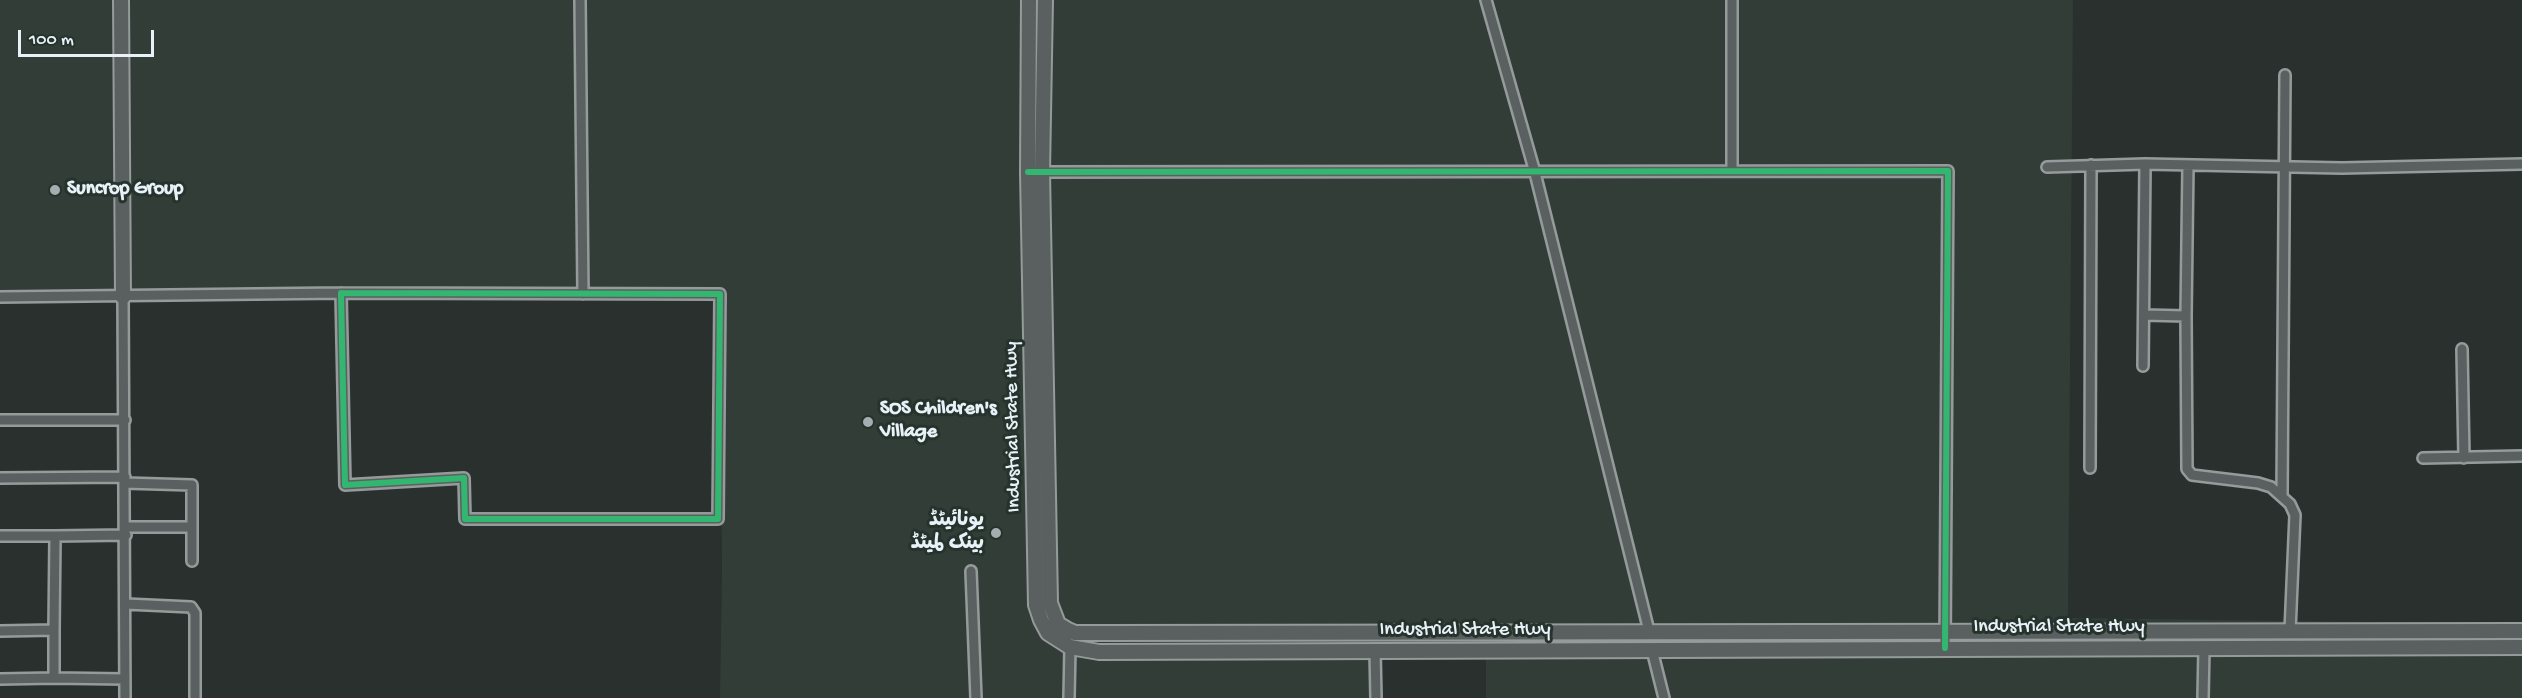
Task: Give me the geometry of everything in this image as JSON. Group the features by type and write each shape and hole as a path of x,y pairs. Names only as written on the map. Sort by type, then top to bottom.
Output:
{"main road":[{"path":"121,0 123,297"},
{"name":"Industrial State Hwy","path":"1029,0 1050,603 1058,624 1075,633 2522,631"},
{"name":"Industrial State Hwy","path":"1045,0 1035,172 1036,605 1048,633 1071,647 1100,652 2522,647"},
{"path":"1568,632 1569,650"},
{"path":"1736,632 1737,649"}],"street":[{"path":"580,0 583,294"},
{"path":"1486,0 1534,172 1649,631"},
{"path":"1732,0 1732,170"},
{"path":"2282,495 2285,75"},
{"path":"2047,167 2145,164 2342,168 2522,164"},
{"path":"2143,366 2145,164"},
{"path":"2090,468 2091,165"},
{"path":"2188,165 2186,316 2188,473 2258,483 2271,487 2290,504 2295,515 2290,632"},
{"path":"1035,172 1948,171 1945,648"},
{"path":"0,297 341,293 720,294 718,519 465,519 464,478 345,484 341,293"},
{"path":"123,297 125,698"},
{"path":"2144,315 2186,316"},
{"path":"2462,349 2464,458"},
{"path":"0,420 125,420"},
{"path":"2423,458 2522,456"},
{"path":"0,478 125,480 192,485 192,561"},
{"path":"0,536 55,536 192,527"},
{"path":"54,678 55,536"},
{"path":"971,571 976,698"},
{"path":"126,604 191,607 195,613 195,698"},
{"path":"0,631 54,630"},
{"path":"1069,698 1071,647"},
{"path":"2203,698 2204,648"},
{"path":"1652,650 1664,698"},
{"path":"1375,651 1376,698"},
{"path":"0,679 125,679"}],"shaded area":[{"path":"0,0 2073,0 2068,618 2522,624 2522,698 1486,698 1486,653 1374,654 1372,698 720,698 722,570 720,300 0,296"}],"cycle path":[{"path":"1028,172 1948,171 1945,648"},
{"path":"341,293 720,294 718,519 465,519 464,478 345,485 341,293"}],"place":[{"name":"Suncrop Group","path":"55,190"},
{"name":"SOS Children's Village","path":"868,422"},
{"name":"یونائیٹڈ بینک لمیٹڈ","path":"996,533"}]}
